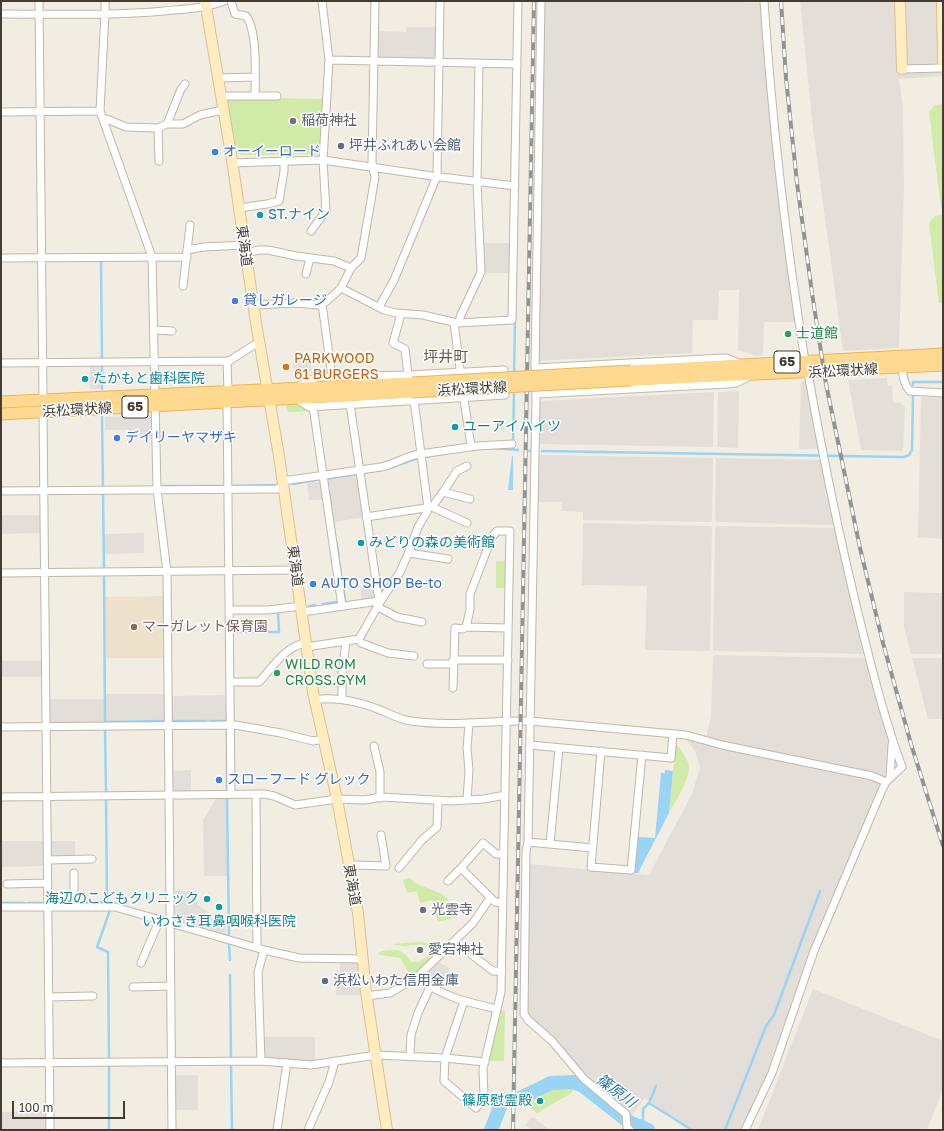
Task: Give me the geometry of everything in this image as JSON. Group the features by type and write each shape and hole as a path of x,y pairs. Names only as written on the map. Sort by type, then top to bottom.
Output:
{"main road":[{"path":"900,1 902,69"},
{"path":"942,1 943,62"},
{"name":"東海道","path":"206,3 253,305 283,484 314,700 337,800 358,913 366,996 388,1130"},
{"name":"浜松環状線","path":"631,376 743,365 943,354"},
{"path":"892,356 897,368"},
{"name":"浜松環状線","path":"1,414 269,401 412,388 631,376 808,373 943,366"},
{"name":"浜松環状線","path":"1,402 297,387 412,388"}],"street":[{"path":"39,1 43,400"},
{"path":"105,1 106,13 100,111 152,257 157,490 167,572 172,1130"},
{"path":"1,14 154,12 224,1"},
{"path":"231,1 235,14 246,16 249,23 254,43 255,96"},
{"path":"312,230 326,211 323,160 329,60 322,1"},
{"path":"253,305 296,303 322,304 341,288 352,268 361,258 375,176 373,167 375,1"},
{"path":"379,307 394,280 437,176 440,1"},
{"path":"341,288 390,312 422,315 457,323 512,320 518,1"},
{"path":"542,1 534,368 536,394 524,1014 528,1020 552,1040 584,1079 626,1114 628,1124"},
{"path":"764,1 768,67 782,201 805,361"},
{"path":"329,60 517,64"},
{"path":"471,446 460,372 457,323 481,272 477,182 479,63"},
{"path":"902,69 943,68"},
{"path":"218,78 255,77"},
{"path":"167,124 178,96 185,84"},
{"path":"221,96 277,96"},
{"path":"104,121 107,119 126,127 158,128 167,124 183,124 200,115 223,110"},
{"path":"1,112 100,111"},
{"path":"158,128 158,161"},
{"path":"232,163 284,160 323,160 515,186"},
{"path":"239,208 279,201 284,171 284,160"},
{"path":"183,286 190,225"},
{"path":"1,258 152,257 187,253 204,247 265,250 334,261 352,268"},
{"path":"306,274 310,258"},
{"path":"322,304 332,377"},
{"path":"401,314 393,343 405,349 412,388 420,454 430,507"},
{"path":"154,330 172,331"},
{"path":"1,363 229,361 254,344 260,344"},
{"path":"534,368 724,358 734,360 743,365"},
{"path":"227,361 228,391"},
{"path":"897,368 903,376 906,386 910,391 943,393"},
{"path":"296,399 309,406 350,404 412,388 460,372 504,370 505,395 464,398 412,388 332,377 317,377 297,387"},
{"path":"808,373 823,456 852,591 868,656 893,743 902,768 888,780"},
{"path":"536,394 728,384 743,380 752,374"},
{"path":"227,403 231,794"},
{"path":"350,404 379,604"},
{"path":"314,406 342,606"},
{"path":"43,412 50,1130"},
{"path":"1,491 228,489 283,484 323,475 386,466 420,454 471,446 512,444"},
{"path":"230,682 259,682 281,656 299,644 306,645 346,642 358,639 400,572 409,554 418,527 426,512 457,472 467,466"},
{"path":"443,492 470,499"},
{"path":"366,517 430,507 467,523"},
{"path":"464,1001 445,1058 444,1081 476,1108 484,1097 485,1062 501,992 510,531 497,531 492,537 470,594 470,610 466,627"},
{"path":"409,554 448,559"},
{"path":"1,573 296,570"},
{"path":"229,610 301,609 379,604 397,617 422,622"},
{"path":"453,688 455,628 508,628"},
{"path":"358,639 361,643 388,653 414,656"},
{"path":"342,699 342,672 346,642"},
{"path":"427,664 508,660"},
{"path":"314,700 342,699 352,701 410,721 469,724 530,721 686,735 722,745 888,780"},
{"path":"467,800 469,770 466,748 469,724"},
{"path":"1,727 230,725 276,732 314,741 323,739"},
{"path":"530,745 671,758 673,734"},
{"path":"745,1130 772,1072 818,940 888,780 893,743"},
{"path":"374,746 380,772 380,798"},
{"path":"550,844 559,748"},
{"path":"601,751 591,867 631,870 642,755"},
{"path":"1,797 256,794 270,795 295,805 337,800 364,800 380,798 415,798 438,801 484,800 505,796"},
{"path":"256,794 261,949 258,972 261,1061"},
{"path":"399,868 422,840 437,827 438,801"},
{"path":"349,866 386,866 381,835"},
{"path":"528,842 592,848"},
{"path":"448,881 483,843 496,854 504,854"},
{"path":"47,860 92,859"},
{"path":"461,868 490,898 495,902 503,903"},
{"path":"74,873 74,906"},
{"path":"7,884 48,883"},
{"path":"366,996 390,993 417,977 473,923 490,898"},
{"path":"1,907 115,907 261,949 304,958 363,958"},
{"path":"141,963 160,919"},
{"path":"472,955 493,971 502,971"},
{"path":"417,977 430,987 464,1001 497,1009"},
{"path":"133,987 171,986"},
{"path":"410,1056 411,1035 418,1014 430,987"},
{"path":"49,997 93,996"},
{"path":"1,1063 261,1061 311,1065 376,1055 445,1058 485,1062"},
{"path":"308,1130 329,1082 335,1061"},
{"path":"277,1130 287,1063"}],"shaded area":[{"path":"543,1 745,1 745,3 762,3 797,322 764,322 763,355 757,356 738,350 739,290 719,290 718,320 693,320 692,353 536,361 538,324 540,317 538,299"},
{"path":"800,1 943,1 943,76 899,79 903,108 904,188 899,348 843,351 813,129"},
{"path":"406,27 436,27 436,37 425,37 425,52 389,51 389,58 379,58 376,56 377,31 406,32"},
{"path":"425,36 436,37 436,55 432,59 389,58 389,51 425,52"},
{"path":"482,243 512,243 511,273 483,273"},
{"path":"310,361 312,371 294,371 293,362"},
{"path":"100,364 101,389 90,389 90,365"},
{"path":"887,378 888,386 892,386 893,402 900,403 905,407 903,451 861,450 848,380"},
{"path":"801,381 807,381 820,449 799,449"},
{"path":"739,391 738,448 717,447 718,392"},
{"path":"714,392 713,447 538,444 539,401"},
{"path":"921,397 943,398 943,539 918,537"},
{"path":"153,415 153,436 129,436 129,430 105,430 105,417"},
{"path":"538,455 713,458 712,521 583,520 583,512 562,511 562,502 537,502"},
{"path":"716,458 822,460 835,525 715,521"},
{"path":"358,476 364,517 335,522 328,480"},
{"path":"322,481 324,500 309,500 307,483"},
{"path":"1,515 42,515 42,533 1,534"},
{"path":"583,523 712,527 710,650 645,650 647,586 582,585"},
{"path":"717,526 836,528 866,654 713,650 715,528"},
{"path":"144,533 144,553 104,554 104,534"},
{"path":"374,586 376,597 374,599 362,601 360,588"},
{"path":"904,592 943,593 943,654 911,654 904,627"},
{"name":"マーガレット保育園","path":"164,596 164,658 105,658 105,597"},
{"path":"715,655 867,658 890,743 888,776 886,777 706,738 711,717 713,657"},
{"path":"912,658 943,658 943,719 928,719"},
{"path":"1,661 43,661 43,677 1,677"},
{"path":"106,694 164,694 165,720 106,721"},
{"path":"225,695 226,720 171,720 171,696"},
{"path":"48,699 105,699 105,724 48,724"},
{"path":"684,737 871,778 882,782 769,1072 742,1130 694,1130 645,1098 632,1115 596,1087 530,1018 526,1010 528,864 649,875 692,794 700,767 695,751"},
{"path":"191,770 191,793 172,793 172,771"},
{"path":"217,797 227,797 228,876 204,876 203,820"},
{"path":"1,841 45,841 45,866 1,867"},
{"path":"49,841 75,841 75,857 50,857"},
{"path":"173,891 196,891 197,904 207,911 214,921 226,921 226,936 175,920 173,918"},
{"path":"435,961 450,968 441,990 420,977"},
{"path":"340,962 356,962 358,964 361,995 336,994 337,972 340,972"},
{"path":"813,989 943,1041 943,1089 927,1130 758,1130"},
{"path":"263,1037 315,1037 315,1062 265,1058 263,1056"},
{"path":"175,1075 198,1075 198,1110 175,1110"},
{"path":"47,1111 48,1130 1,1130 1,1112"},
{"path":"534,1117 549,1130 532,1130 525,1125 531,1118"}],"green space":[{"path":"231,97 322,99 320,154 238,154 235,149 227,102"},
{"path":"943,104 943,207 941,208 929,112 935,105"},
{"path":"943,215 943,303 939,303 929,223 935,216"},
{"path":"298,404 311,411 287,411 286,405"},
{"path":"496,561 506,561 506,588 496,588"},
{"path":"676,743 686,758 689,768 684,784 669,813"},
{"path":"410,878 415,883 442,894 457,908 454,918 438,922 432,900 420,903 417,891 407,893 403,880"},
{"path":"419,942 430,945 439,952 414,976 410,974 400,958 378,954 380,952 397,950 405,954 411,962 419,962 429,955 429,946 402,946 393,944"},
{"path":"501,1010 505,1011 504,1061 489,1061"},
{"path":"556,1085 578,1085 570,1094 537,1113 531,1109 529,1097 547,1087"}],"water":[{"path":"512,456 513,490 508,490"},
{"path":"665,770 673,771 669,813 638,873 635,873 638,837 655,838 661,773 665,773"},
{"path":"487,1094 504,1095 498,1099 494,1107 485,1101"}],"waterway":[{"path":"101,261 102,360"},
{"path":"514,375 515,322"},
{"path":"102,364 102,389"},
{"path":"913,385 913,382 943,382"},
{"path":"513,450 514,390"},
{"path":"542,451 904,457 909,455 912,450 913,396"},
{"path":"102,417 103,488"},
{"path":"492,448 518,450"},
{"path":"424,457 443,454"},
{"path":"362,473 387,469 418,458"},
{"path":"326,479 358,474"},
{"path":"293,484 321,479"},
{"path":"230,486 275,485"},
{"path":"163,486 226,486"},
{"path":"103,493 104,569"},
{"path":"329,493 331,504"},
{"path":"331,508 335,536"},
{"path":"336,541 339,557"},
{"path":"339,561 341,574"},
{"path":"104,576 105,723"},
{"path":"342,577 345,601"},
{"path":"323,604 337,602"},
{"path":"309,606 315,605"},
{"path":"232,632 279,632 278,612 281,611"},
{"path":"210,721 227,721 227,703"},
{"path":"105,722 165,721"},
{"path":"171,721 206,721"},
{"path":"227,727 227,792"},
{"path":"105,729 106,793"},
{"path":"227,797 229,936"},
{"path":"95,902 107,902 106,798"},
{"path":"725,1130 766,1026 774,1015 820,891"},
{"path":"78,903 93,902"},
{"path":"1,903 24,903"},
{"path":"28,903 45,903"},
{"path":"55,903 70,903"},
{"path":"109,1059 108,952 97,947 110,910"},
{"path":"229,943 230,960"},
{"path":"230,975 231,1058"},
{"path":"231,1064 232,1130"},
{"path":"109,1065 109,1130"},
{"name":"篠原川","path":"518,1099 551,1083 574,1082 583,1086 629,1122 648,1130"},
{"path":"643,1127 643,1109 649,1103 656,1086"},
{"name":"篠原川","path":"491,1130 502,1102 507,1099"},
{"path":"649,1103 692,1130"}],"railway":[{"path":"513,1130 534,1"},
{"path":"781,1 786,78 797,183 826,384 860,548 883,643 911,744 943,846"}],"place":[{"name":"稲荷神社","path":"293,121"},
{"name":"坪井ふれあい会館","path":"341,146"},
{"name":"オーイーロード","path":"215,152"},
{"name":"ST.ナイン","path":"260,215"},
{"name":"貸しガレージ","path":"235,301"},
{"name":"士道館","path":"788,334"},
{"name":"PARKWOOD 61 BURGERS","path":"286,367"},
{"name":"たかもと歯科医院","path":"85,379"},
{"name":"ユーアイハイツ","path":"455,427"},
{"name":"デイリーヤマザキ","path":"117,438"},
{"name":"みどりの森の美術館","path":"361,543"},
{"name":"AUTO SHOP Be-to","path":"313,584"},
{"name":"マーガレット保育園","path":"134,627"},
{"name":"WILD ROM CROSS.GYM","path":"277,673"},
{"name":"スローフード グレック","path":"219,780"},
{"name":"海辺のこどもクリニック","path":"207,899"},
{"name":"いわさき耳鼻咽喉科医院","path":"219,907"},
{"name":"光雲寺","path":"423,910"},
{"name":"愛宕神社","path":"420,950"},
{"name":"浜松いわた信用金庫","path":"325,981"},
{"name":"篠原慰霊殿","path":"540,1101"}],"district":[{"name":"坪井町","path":"446,357"}]}
